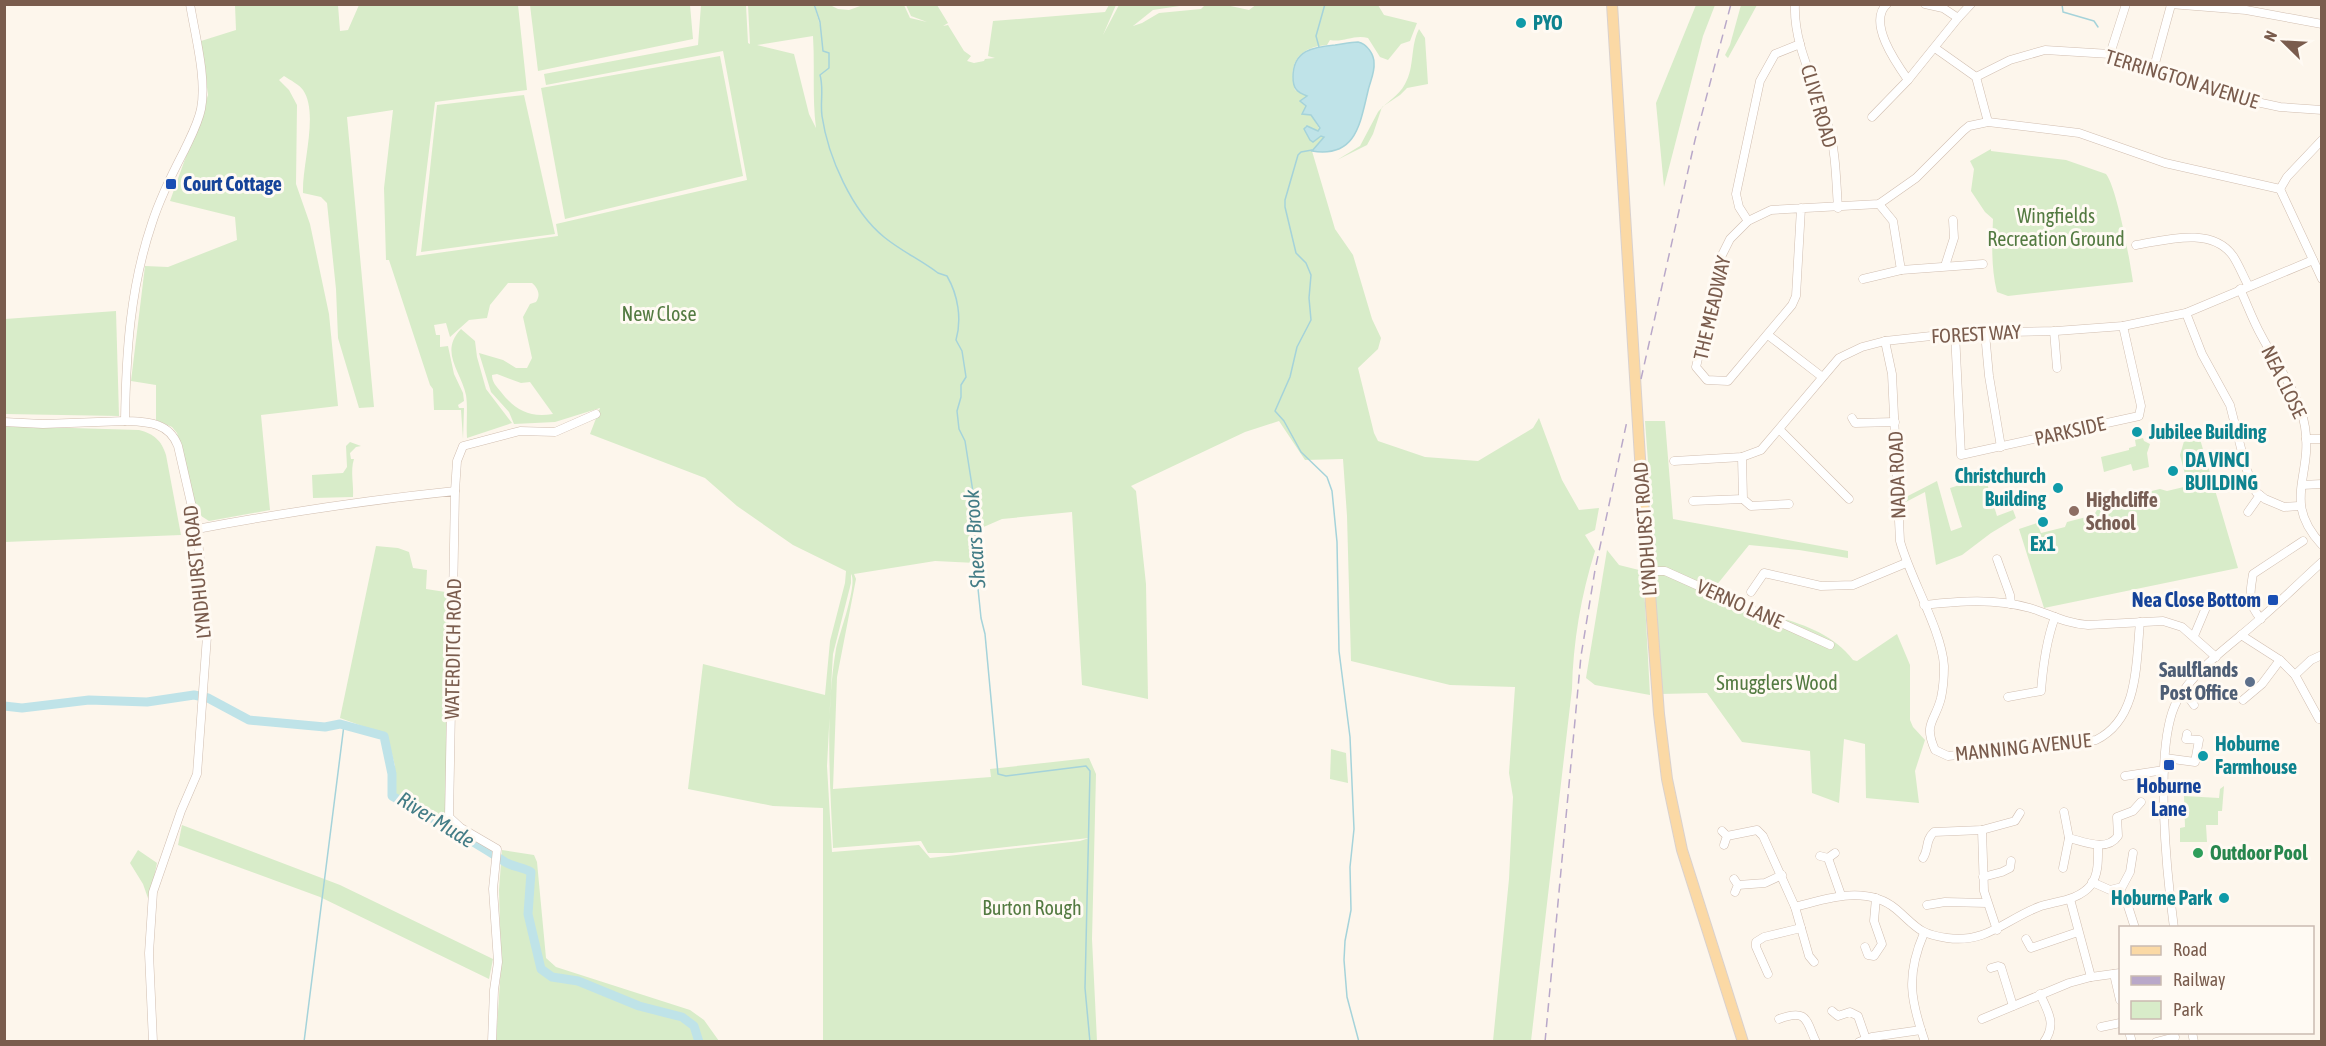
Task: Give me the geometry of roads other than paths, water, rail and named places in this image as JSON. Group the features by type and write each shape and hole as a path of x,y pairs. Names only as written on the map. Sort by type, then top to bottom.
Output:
{"main road":[{"name":"LYNDHURST ROAD","path":"1612,4 1648,571 1659,714 1667,779 1686,867 1743,1041"}],"street":[{"path":"125,421 126,353 131,308 141,260 153,221 194,130 201,108 202,83 190,4"},
{"name":"CLIVE ROAD","path":"1795,4 1800,44 1829,126 1838,208"},
{"path":"1887,4 1880,14 1881,29 1896,62 1908,80"},
{"path":"1925,4 1943,8 1958,18"},
{"path":"1872,117 1908,80 1971,4"},
{"path":"2110,54 2126,4"},
{"path":"2154,67 2170,4 2246,10 2322,24"},
{"path":"1748,221 1739,207 1736,194 1760,81 1775,54 1800,44"},
{"path":"1935,48 1976,78 1988,122"},
{"name":"TERRINGTON AVENUE","path":"1976,78 2010,60 2045,50 2110,54 2154,67 2219,94 2280,107 2322,110"},
{"path":"1801,208 1838,208 1879,204 1916,178 1969,126 1988,122 2079,133 2165,163 2280,189"},
{"path":"2280,189 2287,177 2322,140"},
{"path":"2280,189 2322,279"},
{"path":"1879,204 1893,221 1901,270"},
{"name":"THE MEADWAY","path":"1801,208 1796,296 1792,304 1728,381 1707,380 1696,367 1722,255 1730,239 1748,221 1771,210 1801,208"},
{"path":"1944,266 1954,238 1953,220"},
{"path":"2136,245 2187,236 2210,239 2232,254 2248,285"},
{"name":"FOREST WAY","path":"1674,462 1742,457 1761,450 1821,376 1839,358 1862,347 1885,341 1955,333 2054,331 2123,326 2186,313 2248,285 2313,260"},
{"path":"1863,279 1901,270 1983,264"},
{"name":"NEA CLOSE","path":"2240,289 2259,332 2295,397 2304,423 2307,450 2300,506 2306,526 2322,545"},
{"path":"2186,313 2202,354 2230,405 2246,468 2256,492 2284,507 2300,506"},
{"name":"PARKSIDE","path":"1955,333 1961,455 2139,416 2141,406 2123,326"},
{"path":"2054,331 2057,368"},
{"path":"1985,333 1989,376 2001,447"},
{"path":"1768,335 1821,376"},
{"name":"NADA ROAD","path":"1885,341 1892,374 1900,541 1906,563 1924,604"},
{"path":"197,529 289,512 455,491 457,461 463,446 520,431 555,432 596,414"},
{"name":"LYNDHURST ROAD","path":"4,422 44,424 125,421 160,425 174,437 197,529 207,636 197,774 181,811 153,892 149,953 153,1041"},
{"path":"1854,423 1895,422"},
{"path":"1780,429 1849,499"},
{"path":"2306,439 2322,439"},
{"path":"1742,457 1743,499"},
{"path":"2302,485 2322,484"},
{"name":"WATERDITCH ROAD","path":"455,491 449,817 461,828 496,849 493,889 498,962 494,990 492,1041"},
{"path":"2248,512 2260,495"},
{"path":"1693,501 1743,499 1751,506 1789,504"},
{"path":"2261,619 2251,609 2250,592 2253,574 2303,541"},
{"path":"1998,559 2011,604"},
{"path":"2174,926 2165,840 2164,770 2169,720 2176,703 2201,671 2322,562"},
{"path":"1751,592 1764,573 1821,586 1853,585 1906,563"},
{"name":"VERNO LANE","path":"1648,571 1665,571 1830,645"},
{"path":"2194,636 2210,598"},
{"path":"1924,604 1978,600 2011,604 2076,625 2163,621 2175,624 2194,636 2216,657"},
{"name":"MANNING AVENUE","path":"1924,604 1942,651 1944,667 1941,699 1931,720 1929,737 1935,750 1948,756 2096,740 2106,735 2125,714 2133,689 2140,622"},
{"path":"2008,697 2041,691 2049,634 2055,617"},
{"path":"2241,635 2280,660 2295,675 2319,720"},
{"path":"2295,675 2311,660 2322,655"},
{"path":"2243,700 2262,684 2280,660"},
{"path":"2184,691 2194,705"},
{"path":"2165,758 2195,762 2199,740 2186,739 2187,734"},
{"path":"2125,776 2164,770"},
{"path":"2069,838 2098,845 2109,844 2116,839 2117,817 2133,811 2141,802"},
{"path":"2063,868 2069,838 2064,812"},
{"path":"1928,854 1927,841 1934,832 1982,830 2016,821 2020,813"},
{"path":"1724,845 1724,834 1758,826 1782,875 1795,907 1809,956 1814,962"},
{"path":"1982,830 1983,877 1987,903 1997,930"},
{"path":"1795,907 1841,895 1876,898 1892,906 1924,933 1947,938 1970,938 1997,930 2039,907 2070,899 2090,887 2098,868 2098,845"},
{"path":"2092,882 2110,890 2119,890 2133,872 2133,853"},
{"path":"1828,856 1841,895"},
{"path":"1983,877 2002,873 2012,866"},
{"path":"1736,885 1765,883 1782,875"},
{"path":"2119,890 2126,900 2135,926"},
{"path":"1865,947 1868,955 1874,956 1882,944 1874,921 1876,898"},
{"path":"2070,899 2091,977"},
{"path":"1933,906 1987,903"},
{"path":"1768,974 1756,942 1764,937 1801,928"},
{"path":"2026,939 2031,948 2078,932"},
{"path":"1924,933 1915,958 1911,989 1925,1041"},
{"path":"1756,970 1764,966"},
{"path":"1991,968 2001,967 2013,1006"},
{"path":"1982,1019 2040,994 2091,977 2117,974"},
{"path":"2040,994 2052,1024 2043,1041"},
{"path":"1835,1017 1850,1012 1858,1016 1862,1040 1921,1030"},
{"path":"1779,1018 1800,1015 1804,1017 1810,1024 1816,1041"},
{"path":"2102,1027 2119,1023"},
{"path":"2156,1041 2175,1037"}],"water":[{"path":"1358,42 1364,45 1373,56 1374,66 1362,115 1354,136 1338,149 1327,152 1312,151 1324,137 1321,136 1313,142 1304,129 1307,126 1318,131 1320,128 1311,115 1302,114 1306,106 1300,101 1307,96 1298,91 1294,84 1296,61 1312,49"}],"waterway":[{"name":"Shears Brook","path":"814,4 820,22 823,51 829,53 829,68 820,75 822,116 830,149 843,182 872,226 897,247 938,273 947,276 956,299 959,316 956,340 962,351 966,377 961,385 961,397 957,411 959,429 965,441 973,492 971,501 975,516 976,569 985,634 998,774 1006,776 1086,766 1090,771 1085,988 1090,1042"},
{"path":"1319,47 1316,36 1325,4"},
{"path":"2062,4 2063,12 2094,21 2098,27"},
{"path":"1312,150 1301,152 1298,155 1285,200 1296,253 1306,263 1311,275 1309,298 1311,320 1297,347 1290,377 1275,411 1284,421 1301,452 1327,477 1332,491 1337,542 1339,651 1350,737 1354,829 1350,867 1351,910 1344,960 1347,997 1359,1042"},
{"name":"River Mude","path":"4,706 22,708 89,700 147,702 194,695 208,698 249,720 325,727 340,724 384,736 392,774 392,796 505,862 531,872 528,914 541,969 552,977 578,981 639,1006 682,1017 694,1026 699,1042"},
{"path":"304,1042 344,725"}],"railway":[{"path":"1641,379 1695,140 1731,4"},
{"path":"1545,1042 1581,656 1595,570 1627,421"}],"place":[{"name":"PYO","path":"1521,23"},
{"name":"Court Cottage","path":"171,184"},
{"name":"Jubilee Building","path":"2137,432"},
{"name":"DA VINCI BUILDING","path":"2173,471"},
{"name":"Christchurch Building","path":"2058,488"},
{"name":"Highcliffe School","path":"2074,511"},
{"name":"Ex1","path":"2043,522"},
{"name":"Nea Close Bottom","path":"2273,600"},
{"name":"Saulflands Post Office","path":"2250,682"},
{"name":"Hoburne Farmhouse","path":"2203,756"},
{"name":"Hoburne Lane","path":"2169,765"},
{"name":"Outdoor Pool","path":"2198,853"},
{"name":"Hoburne Park","path":"2224,898"}],"park label":[{"name":"Wingfields Recreation Ground","path":"2056,228"},
{"name":"New Close","path":"659,314"},
{"name":"Smugglers Wood","path":"1777,683"},
{"name":"Burton Rough","path":"1032,908"}]}
